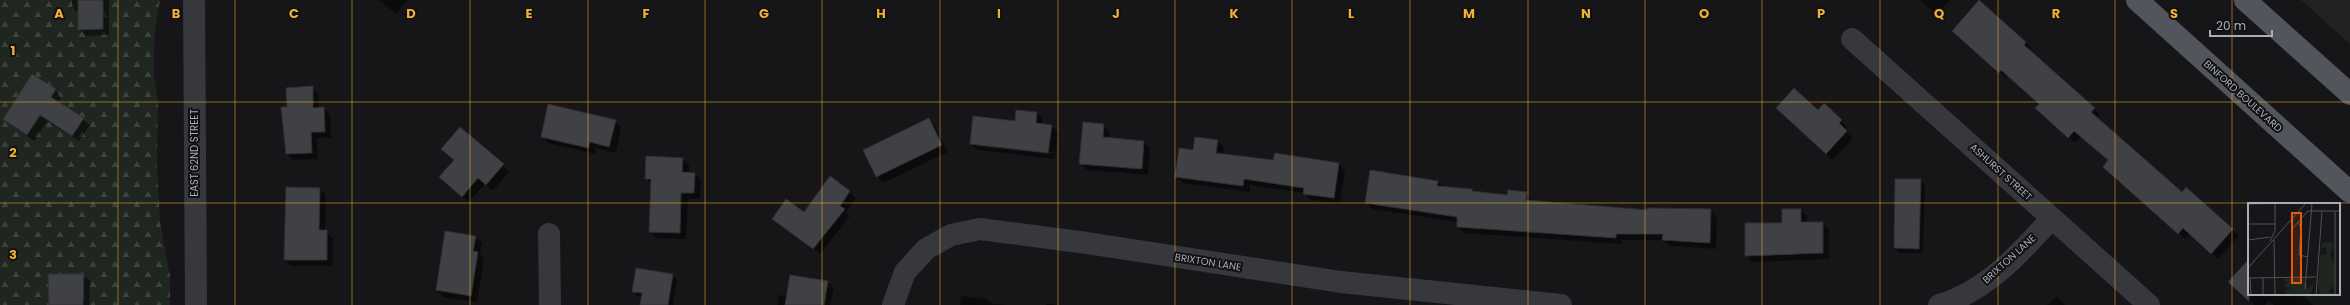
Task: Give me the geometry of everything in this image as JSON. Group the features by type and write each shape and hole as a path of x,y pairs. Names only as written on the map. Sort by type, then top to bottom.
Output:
{"main road":[{"name":"BINFORD BOULEVARD","path":"2137,0 2350,192"},
{"path":"2244,0 2350,94"}],"street":[{"name":"EAST 62ND STREET","path":"194,0 196,305"},
{"name":"ASHURST STREET","path":"1852,39 2149,305"},
{"name":"BRIXTON LANE","path":"1939,305 1976,288 1999,271 2024,248 2052,218"},
{"name":"BRIXTON LANE","path":"893,305 901,280 922,253 950,235 980,229 1080,242 1348,283 1561,305"},
{"path":"549,234 550,305"}],"shaded area":[{"path":"2301,0 2350,0 2350,44"}],"green space":[{"path":"0,0 160,0 156,22 154,77 158,103 157,164 160,222 170,276 170,305 0,305"}],"building":[{"path":"78,0 103,0 103,29 78,30"},
{"path":"1979,0 2026,42 2024,45 2095,108 2091,112 2182,192 2186,187 2233,229 2211,254 2183,228 2178,234 2103,167 2108,160 2074,131 2068,138 2035,108 2039,104 2001,70 1999,73 1952,31"},
{"path":"32,74 56,89 51,97 84,118 72,136 40,115 27,135 3,119"},
{"path":"313,86 313,108 324,107 325,132 311,132 312,153 286,154 281,107 287,107 286,88"},
{"path":"1794,88 1818,110 1824,103 1842,120 1839,123 1847,131 1826,154 1776,108"},
{"path":"548,104 616,120 609,147 590,142 588,148 541,137"},
{"path":"1016,110 1037,112 1036,123 1052,125 1048,153 970,144 973,116 1015,121"},
{"path":"929,118 942,145 876,177 863,150"},
{"path":"1083,122 1104,124 1103,137 1144,141 1142,169 1079,164"},
{"path":"460,127 504,164 486,185 478,178 462,197 439,177 454,160 441,149"},
{"path":"1195,137 1218,140 1216,153 1273,160 1275,153 1339,163 1334,198 1303,194 1304,188 1244,179 1243,186 1175,177 1179,148 1193,150"},
{"path":"646,156 683,158 682,172 695,173 694,193 681,193 680,233 649,232 651,179 645,179"},
{"path":"1370,170 1438,181 1437,186 1472,189 1472,191 1507,195 1508,190 1527,192 1526,200 1647,210 1647,208 1711,209 1710,243 1662,240 1663,234 1616,234 1616,238 1457,227 1457,217 1365,203"},
{"path":"830,176 850,191 840,206 845,209 813,249 772,219 786,199 804,212"},
{"path":"1895,179 1921,179 1919,249 1894,248"},
{"path":"286,187 320,188 319,230 327,230 327,260 284,260"},
{"path":"1782,209 1801,209 1801,222 1823,222 1823,253 1745,256 1745,223 1782,223"},
{"path":"445,231 476,236 473,251 478,252 471,296 436,290"},
{"path":"2248,260 2249,301 2228,282"},
{"path":"636,268 673,274 668,305 640,305 642,293 632,292"},
{"path":"48,274 84,274 83,305 49,305"},
{"path":"790,275 828,281 824,305 785,305"}]}
